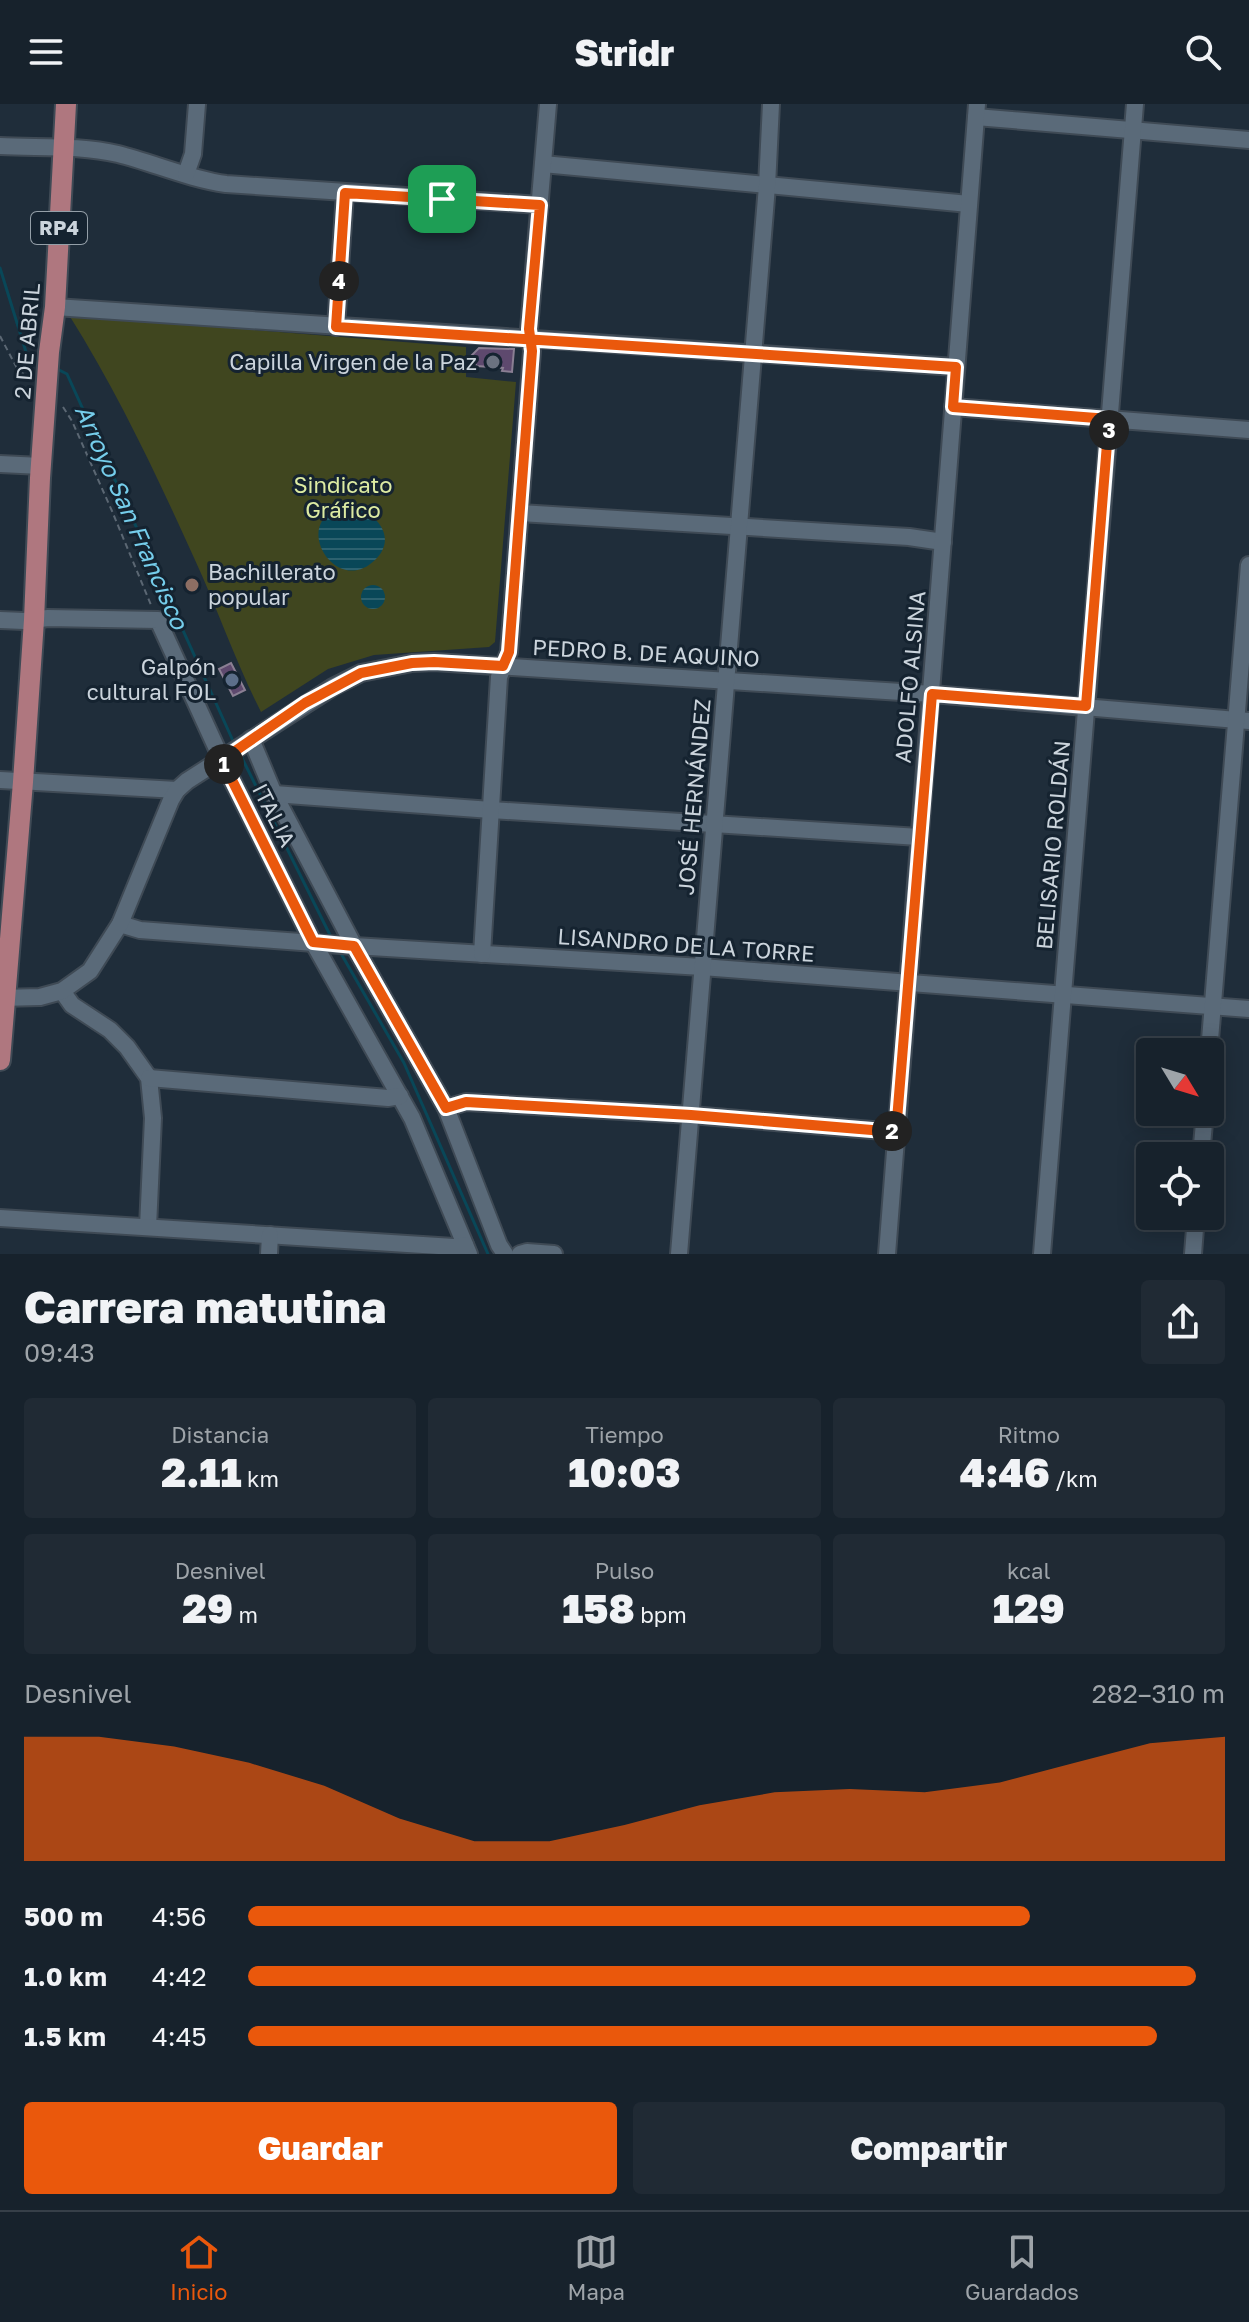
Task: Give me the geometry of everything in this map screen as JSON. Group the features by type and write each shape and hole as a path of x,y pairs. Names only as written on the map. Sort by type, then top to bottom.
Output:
{"main road":[{"name":"2 DE ABRIL","path":"0,1060 2,998 23,782 66,104"}],"street":[{"path":"186,174 193,154 197,104"},
{"path":"482,954 499,677 509,652 532,351 529,329 548,104"},
{"name":"JOSÉ HERNÁNDEZ","path":"679,1254 767,186 771,104"},
{"name":"BELISARIO ROLDÁN","path":"1042,1254 1135,104"},
{"path":"976,110 1133,130 1249,140"},
{"name":"ADOLFO ALSINA","path":"887,1254 976,110"},
{"path":"0,146 82,148 115,154 212,183 540,205"},
{"path":"543,164 969,204"},
{"path":"336,327 345,193"},
{"path":"55,307 956,367"},
{"path":"953,407 1249,430"},
{"path":"0,464 41,466"},
{"path":"520,513 737,525 943,542"},
{"path":"1210,1038 1243,720 1249,565"},
{"path":"0,620 158,620"},
{"name":"ITALIA","path":"158,620 224,758 412,1118 467,1250"},
{"name":"PEDRO B. DE AQUINO","path":"177,790 305,703 361,673 412,663 726,679 1243,720"},
{"name":"ITALIA","path":"247,742 348,945 446,1108 505,1254"},
{"path":"0,780 177,790 120,924 90,971 62,991 40,997 2,998"},
{"path":"274,794 919,837"},
{"name":"LISANDRO DE LA TORRE","path":"120,924 140,930 702,967 1249,1009"},
{"path":"62,991 72,1005 110,1030 127,1047 149,1078 153,1118 148,1227"},
{"path":"149,1078 388,1098 400,1096"},
{"path":"446,1108 466,1102 691,1115 896,1132"},
{"path":"0,1218 467,1250"},
{"path":"1193,1254 1195,1230"},
{"path":"269,1254 270,1235"},
{"path":"520,1254 554,1254"}],"path":[{"path":"0,336 19,372 47,384 72,421 158,620"}],"green space":[{"name":"Sindicato Gráfico","path":"69,315 466,347 466,377 516,382 495,642 489,647 374,655 328,669 261,712 151,466 104,374"}],"water":[{"path":"350,506 375,519 381,526 385,543 375,560 359,569 345,570 332,563 323,551 319,537 321,523 331,512"},
{"path":"373,585 384,592 385,597 378,608 373,609 362,602 361,597 368,586"}],"building":[{"name":"Capilla Virgen de la Paz","path":"479,348 514,349 512,372 502,371 503,368 477,366 470,357"},
{"name":"Galpón cultural FOL","path":"231,663 245,690 233,696 219,669"}],"waterway":[{"name":"Arroyo San Francisco","path":"0,268 26,352 40,360"},
{"name":"Arroyo San Francisco","path":"57,369 67,374 234,743"},
{"name":"Arroyo San Francisco","path":"240,754 331,937"},
{"name":"Arroyo San Francisco","path":"339,950 404,1063 488,1254"}],"place":[{"name":"Capilla Virgen de la Paz","path":"493,362"},
{"name":"Bachillerato popular","path":"192,585"},
{"name":"Galpón cultural FOL","path":"232,680"}],"route":[{"path":"442,199 345,193 336,327 530,339 956,367 953,407 1109,419 1086,706 932,694 896,1132 691,1115 466,1102 446,1108 354,946 313,942 222,760 305,703 361,673 412,663 503,666 509,652 532,351 530,339 529,329 540,205 442,199"}]}
